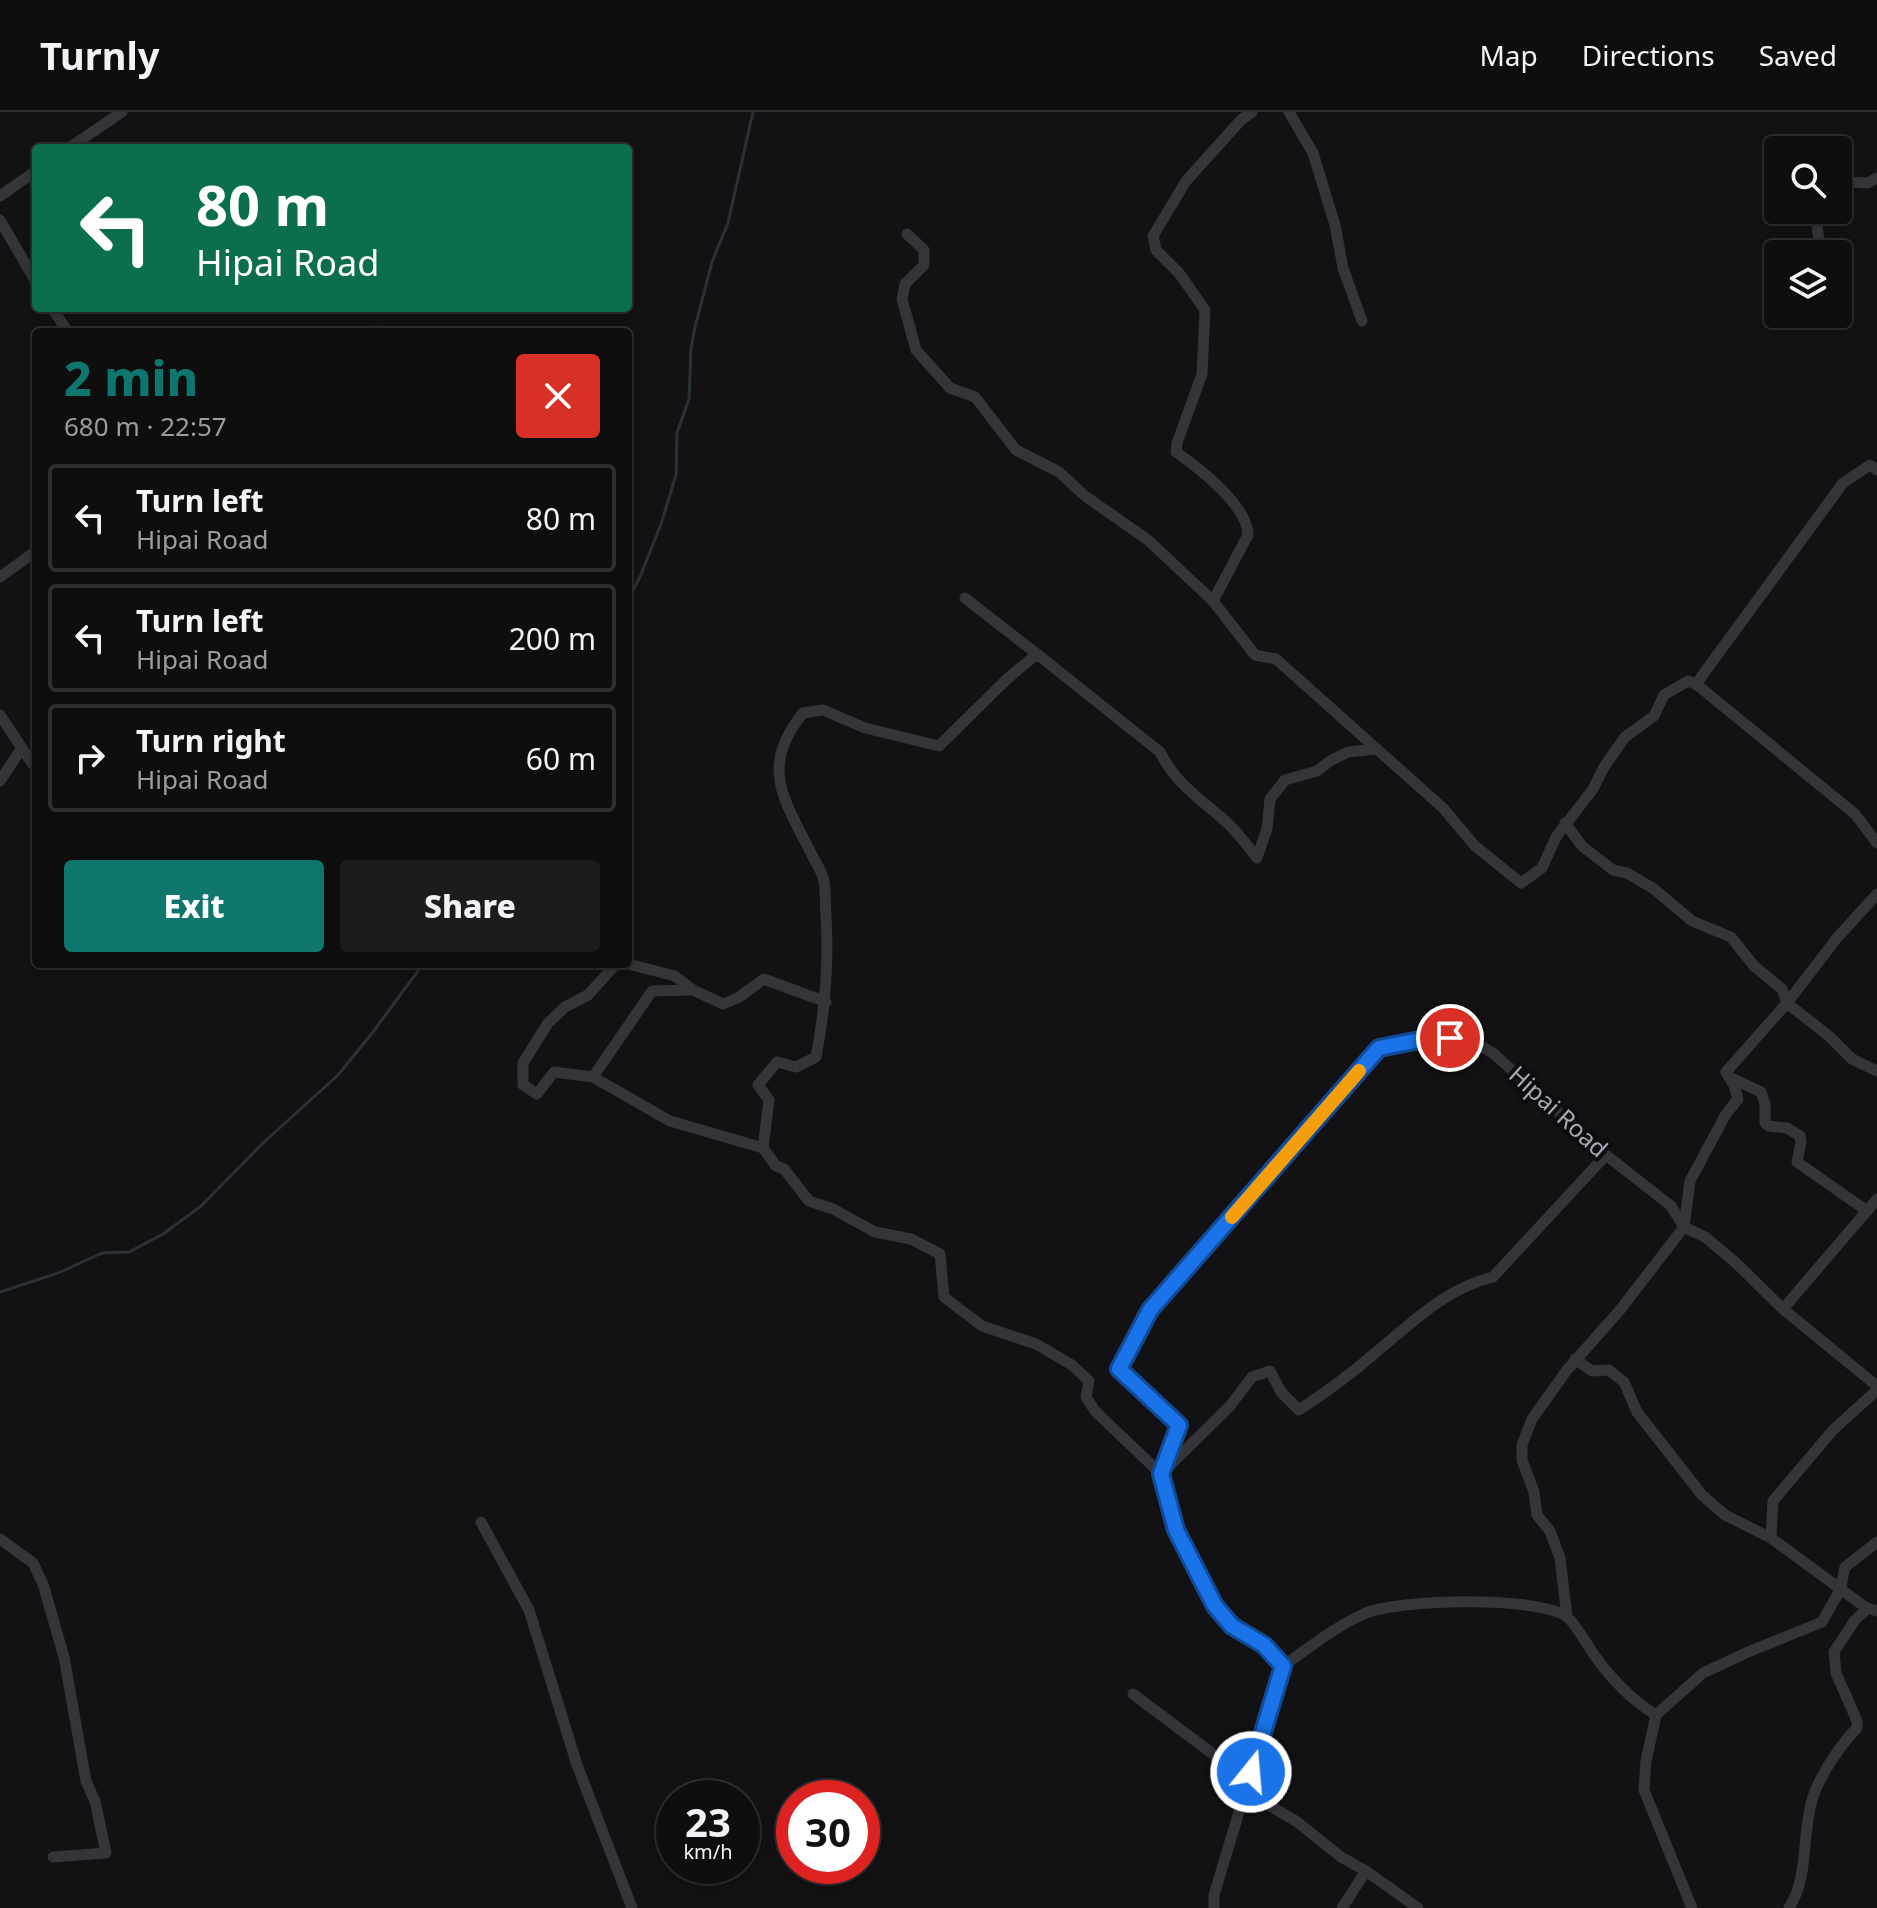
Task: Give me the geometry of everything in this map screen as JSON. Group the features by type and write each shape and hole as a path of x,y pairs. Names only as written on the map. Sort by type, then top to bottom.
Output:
{"street":[{"path":"75,144 122,112"},
{"path":"1213,601 1248,535 1248,523 1229,498 1176,452 1202,374 1205,310 1179,273 1156,250 1153,236 1186,181 1241,120 1252,112"},
{"path":"1289,112 1313,153 1335,225 1343,268 1362,321"},
{"path":"0,196 32,174"},
{"path":"1852,182 1868,183 1877,178"},
{"path":"0,220 32,275"},
{"path":"907,234 924,250 924,265 905,284 902,299 916,350 950,388 975,397 1016,450 1059,472 1085,496 1148,540 1213,601 1255,655 1276,659 1443,808 1475,846 1521,883 1542,868 1565,823 1593,789 1625,737 1654,716 1664,695 1688,681 1696,684 1855,814 1877,843"},
{"path":"1696,684 1843,483 1870,465 1877,470"},
{"path":"0,577 32,554"},
{"path":"965,598 1160,752 1169,769 1192,795 1223,818 1257,858 1267,829 1270,799 1285,780 1317,771 1348,752 1377,749"},
{"path":"763,1148 769,1100 758,1085 777,1062 796,1067 816,1057 826,1002 829,955 824,879 790,812 777,777 791,727 803,713 823,710 865,728 939,746 1037,654"},
{"path":"0,715 32,764"},
{"path":"0,781 21,749"},
{"path":"1565,823 1582,846 1613,870 1627,873 1654,889 1692,921 1731,937 1754,966 1782,989 1787,1003 1852,1059 1877,1071"},
{"path":"1656,1715 1633,1701 1567,1617 1560,1558 1550,1531 1537,1515 1534,1492 1522,1460 1522,1445 1532,1419 1575,1359 1620,1310 1684,1227 1690,1181 1726,1114 1738,1099 1726,1072 1729,1067 1787,1003 1837,938 1877,894"},
{"path":"632,965 675,976 693,990 723,1004 738,998 764,979 826,1002"},
{"path":"612,968 588,995 565,1007 548,1023 523,1063 523,1085 537,1094 554,1072 593,1077 670,1121 763,1148 809,1201 833,1209 875,1232 911,1239 940,1254 944,1297 982,1326 1036,1344 1072,1365 1089,1381 1086,1397 1095,1411 1161,1474 1176,1530 1215,1606 1232,1626 1264,1645 1283,1666"},
{"path":"593,1077 652,991 693,990"},
{"name":"Hipai Road","path":"1161,1474 1179,1425 1119,1369 1150,1310 1379,1048 1430,1038 1470,1039 1494,1054 1606,1155 1671,1206 1684,1227 1705,1237 1735,1262 1783,1309 1877,1388"},
{"path":"1731,1078 1761,1092 1765,1104 1765,1123 1787,1128 1800,1136 1797,1162 1867,1211"},
{"path":"1161,1474 1230,1406 1252,1377 1270,1371 1281,1392 1299,1410 1372,1356 1436,1302 1471,1282 1493,1277 1606,1155"},
{"path":"1783,1309 1877,1199"},
{"path":"1575,1359 1592,1371 1609,1370 1624,1382 1637,1412 1702,1495 1725,1515 1771,1538 1840,1590 1871,1609"},
{"path":"1771,1538 1773,1501 1833,1430 1877,1388"},
{"path":"481,1522 529,1610 577,1765 632,1908"},
{"path":"0,1539 33,1563 43,1584 64,1657 86,1781 95,1801 106,1853 53,1857"},
{"path":"1692,1908 1644,1790 1646,1761 1656,1715 1703,1673 1822,1622 1840,1590 1845,1567 1877,1542"},
{"path":"1214,1908 1214,1895 1283,1666 1327,1634 1369,1612 1468,1600 1520,1603 1567,1617"},
{"path":"1789,1908 1801,1880 1813,1796 1844,1741 1857,1728 1857,1721 1836,1673 1834,1652 1855,1620 1871,1609"},
{"path":"1133,1694 1241,1775 1247,1793 1296,1821 1341,1857 1418,1908"},
{"path":"1342,1908 1366,1871"}],"waterway":[{"path":"632,592 661,524 676,475 677,433 689,399 695,327 712,262 728,223 753,112"},
{"path":"0,1292 58,1273 102,1253 129,1252 163,1234 201,1206 262,1144 338,1075 420,968"}],"slow traffic":[{"path":"1232,1217 1359,1071"}],"route":[{"path":"1251,1772 1283,1666 1264,1645 1232,1626 1215,1606 1176,1530 1161,1474 1179,1425 1119,1369 1150,1310 1379,1048 1430,1038 1450,1038"}]}
